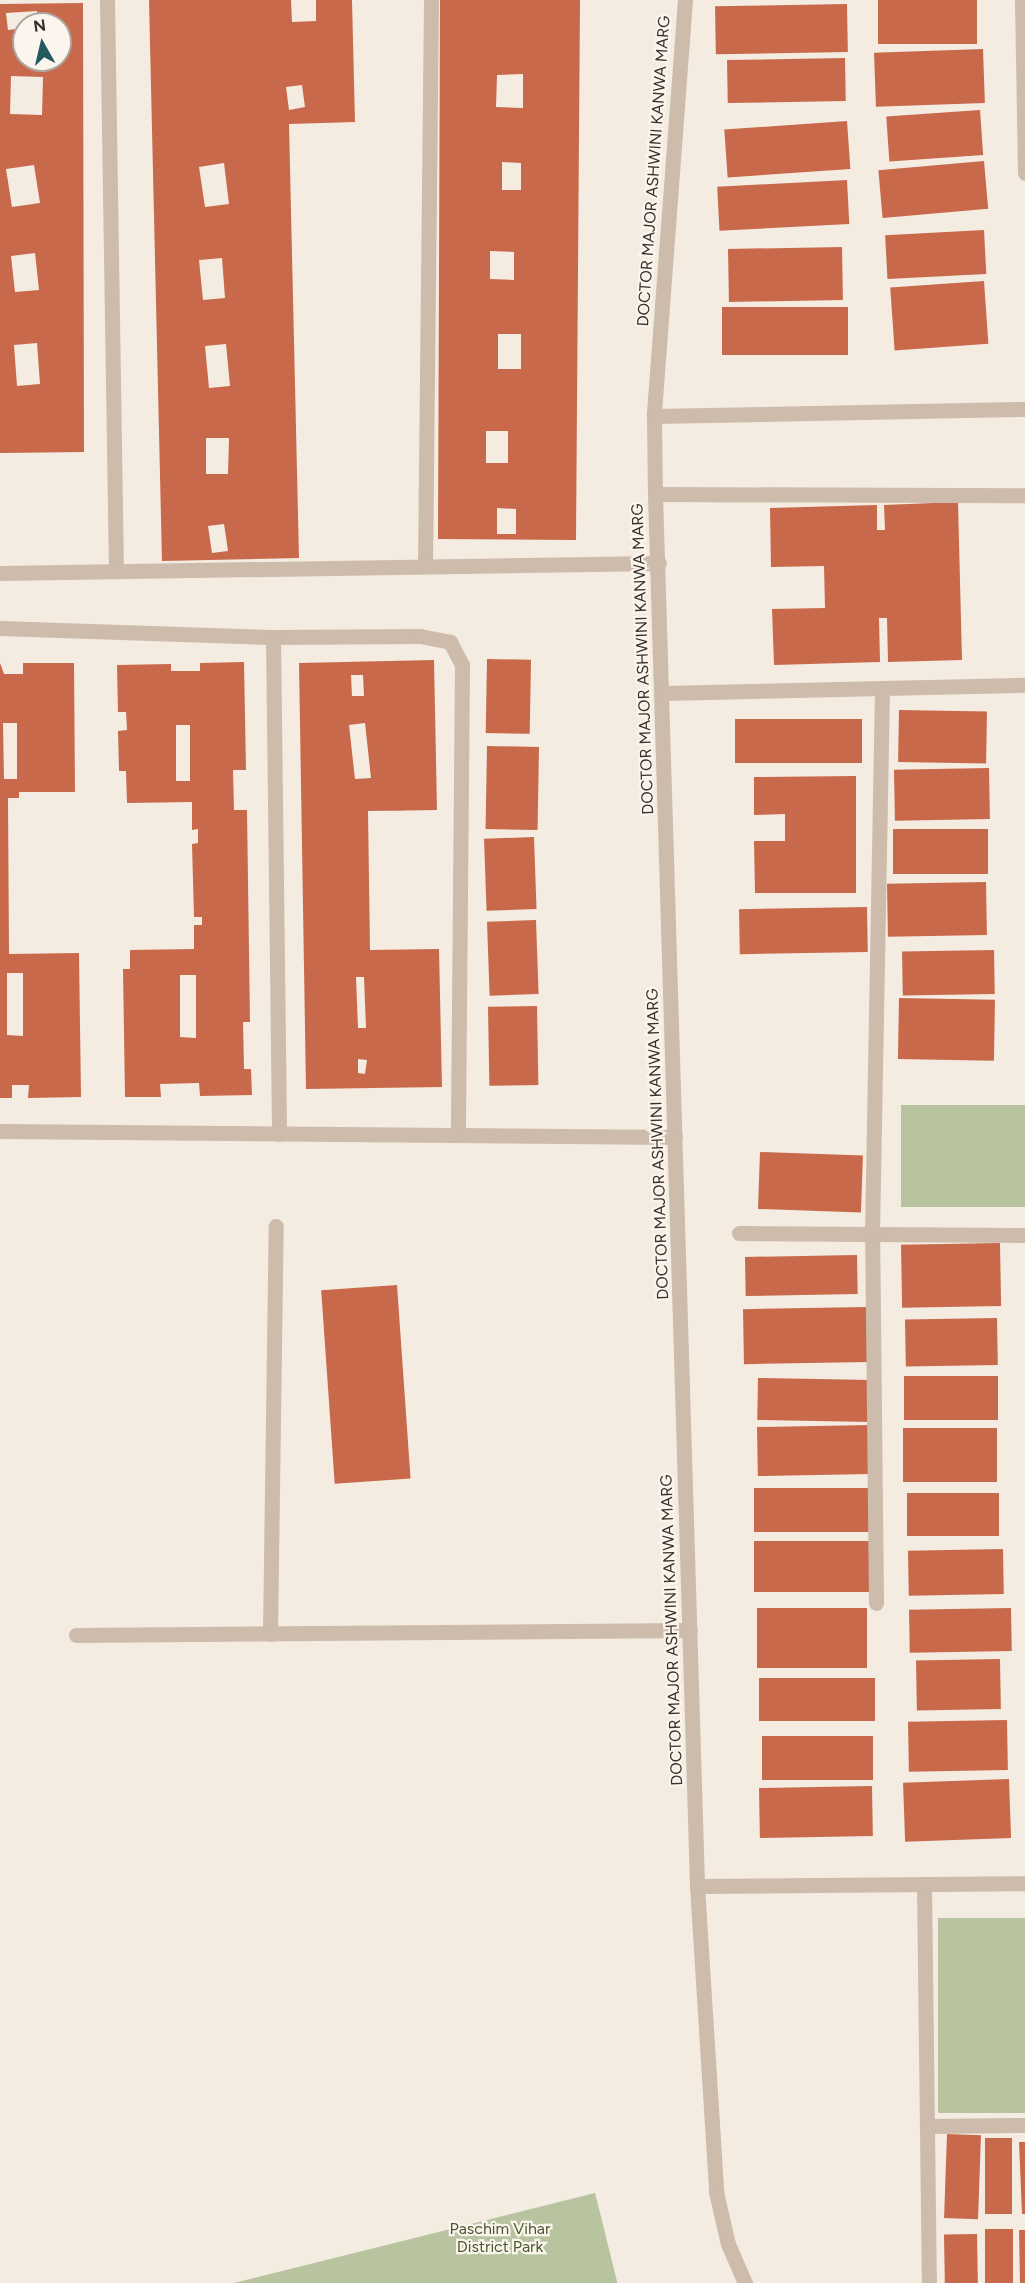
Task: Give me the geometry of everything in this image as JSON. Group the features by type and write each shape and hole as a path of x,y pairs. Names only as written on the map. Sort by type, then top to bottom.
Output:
{"street":[{"path":"107,0 116,571"},
{"path":"425,566 431,0"},
{"name":"DOCTOR MAJOR ASHWINI KANWA MARG","path":"685,0 654,416 655,494 663,693 697,1886 716,2192 728,2244 745,2283"},
{"path":"1022,0 1025,173"},
{"path":"654,416 1025,409"},
{"path":"655,494 1025,495"},
{"path":"0,573 659,562"},
{"path":"0,628 273,637 420,636 450,642 462,665 458,1135"},
{"path":"273,637 279,1134"},
{"path":"663,693 1025,685"},
{"path":"876,1603 872,1234 882,688"},
{"path":"0,1131 675,1137"},
{"path":"270,1634 276,1226"},
{"path":"739,1233 1025,1235"},
{"path":"76,1635 690,1630"},
{"path":"697,1886 1025,1883"},
{"path":"924,1884 929,2283"},
{"path":"927,2126 1025,2125"}],"green space":[{"path":"901,1105 1025,1105 1025,1207 901,1207"},
{"path":"938,1918 1025,1918 1025,2113 938,2113"},
{"name":"Paschim Vihar District Park","path":"595,2193 617,2283 234,2283"}],"building":[{"path":"149,0 291,0 292,22 316,21 316,0 352,0 355,122 289,124 299,558 162,561","holes":["302,85 305,107 289,110 286,87","224,163 229,204 205,207 199,167","222,258 225,298 203,300 199,260","226,344 230,386 209,388 205,346","206,438 229,438 228,474 206,474","224,524 228,551 212,553 208,526"]},
{"path":"440,0 580,0 576,540 438,539","holes":["523,74 523,108 496,107 497,75","502,162 521,163 521,190 502,190","490,251 514,252 514,280 490,279","498,334 521,334 521,369 498,369","486,431 508,431 508,463 486,463","497,508 516,509 516,534 497,534"]},
{"path":"878,0 977,0 977,44 878,44"},
{"path":"83,3 84,452 0,453 0,4","holes":["11,76 43,77 42,115 10,114","34,165 40,203 12,207 6,169","35,253 39,290 15,292 11,256","37,343 40,384 17,386 14,345"]},
{"path":"847,4 848,52 716,54 715,6"},
{"path":"983,49 985,103 876,107 874,53"},
{"path":"845,58 846,101 728,103 727,60"},
{"path":"980,110 983,155 889,161 886,117"},
{"path":"847,121 850,169 728,177 724,130"},
{"path":"984,161 988,209 883,218 878,170"},
{"path":"847,180 849,224 719,231 717,187"},
{"path":"984,230 986,274 887,279 885,235"},
{"path":"842,247 843,300 729,302 728,249"},
{"path":"984,281 988,344 895,350 890,288"},
{"path":"722,307 848,307 848,355 722,355"},
{"path":"958,502 962,660 888,662 887,618 879,618 880,662 774,665 772,609 825,608 824,566 771,567 770,508 877,505 877,530 885,530 884,505"},
{"path":"487,659 531,660 530,734 486,733"},
{"path":"434,660 437,810 368,811 370,950 439,949 442,1087 306,1089 299,663","holes":["351,675 363,675 364,696 352,696","365,723 371,778 355,779 349,725","356,977 364,977 366,1028 358,1028","358,1059 367,1060 365,1074 358,1073"]},
{"path":"244,662 246,770 233,770 234,810 247,810 250,1022 243,1022 244,1069 251,1069 252,1095 200,1096 199,1083 160,1084 161,1097 125,1097 123,969 130,969 130,950 194,949 194,925 202,925 202,917 194,917 192,844 198,843 198,829 192,830 192,802 127,803 126,771 119,771 118,731 127,730 126,712 118,712 117,665 171,664 171,671 200,671 200,663","holes":["176,725 190,725 190,781 176,781","180,975 196,975 196,1038 180,1037"]},
{"path":"0,663 4,674 23,674 23,663 74,663 75,792 19,792 19,798 8,798 9,954 79,953 81,1097 28,1098 29,1085 12,1085 12,1098 0,1098","holes":["3,723 17,723 17,779 4,779","7,973 23,973 23,1036 7,1035"]},
{"path":"899,710 987,712 986,764 898,762"},
{"path":"735,719 862,719 862,763 735,763"},
{"path":"487,746 539,747 538,830 486,829"},
{"path":"989,768 990,819 895,821 894,770"},
{"path":"856,776 856,893 755,893 754,841 785,841 785,814 754,815 754,777"},
{"path":"893,829 988,829 988,874 893,874"},
{"path":"534,837 537,909 487,911 484,839"},
{"path":"986,882 987,935 888,937 887,884"},
{"path":"867,907 868,952 740,954 739,909"},
{"path":"536,920 539,994 490,996 487,922"},
{"path":"994,950 995,994 903,996 902,952"},
{"path":"899,998 995,1000 994,1061 898,1059"},
{"path":"537,1006 538,1085 489,1086 488,1007"},
{"path":"760,1152 863,1156 861,1213 758,1209"},
{"path":"1000,1243 1001,1306 902,1308 901,1245"},
{"path":"857,1255 858,1294 746,1296 745,1257"},
{"path":"397,1285 411,1479 335,1484 321,1290"},
{"path":"867,1307 868,1362 744,1364 743,1309"},
{"path":"997,1318 998,1365 906,1367 905,1320"},
{"path":"904,1376 998,1376 998,1420 904,1420"},
{"path":"758,1378 871,1380 870,1422 757,1420"},
{"path":"871,1425 872,1474 758,1476 757,1427"},
{"path":"903,1428 997,1428 997,1482 903,1482"},
{"path":"754,1488 871,1488 871,1532 754,1532"},
{"path":"907,1493 999,1493 999,1536 907,1536"},
{"path":"754,1541 871,1541 871,1592 754,1592"},
{"path":"1003,1549 1004,1594 909,1596 908,1551"},
{"path":"757,1608 867,1608 867,1668 757,1668"},
{"path":"1011,1608 1012,1651 910,1653 909,1610"},
{"path":"1000,1659 1001,1709 917,1710 916,1660"},
{"path":"759,1678 875,1678 875,1721 759,1721"},
{"path":"1007,1720 1008,1770 909,1772 908,1722"},
{"path":"762,1736 873,1736 873,1780 762,1780"},
{"path":"1009,1779 1011,1838 905,1842 903,1783"},
{"path":"872,1786 873,1836 760,1838 759,1788"},
{"path":"947,2134 981,2135 978,2219 944,2218"},
{"path":"985,2138 1012,2138 1012,2214 985,2214"},
{"path":"1019,2142 1025,2142 1025,2214 1022,2214"},
{"path":"985,2229 1013,2229 1013,2283 985,2283"},
{"path":"1019,2230 1025,2230 1025,2283 1020,2283"},
{"path":"977,2234 978,2283 945,2283 944,2235"}]}
